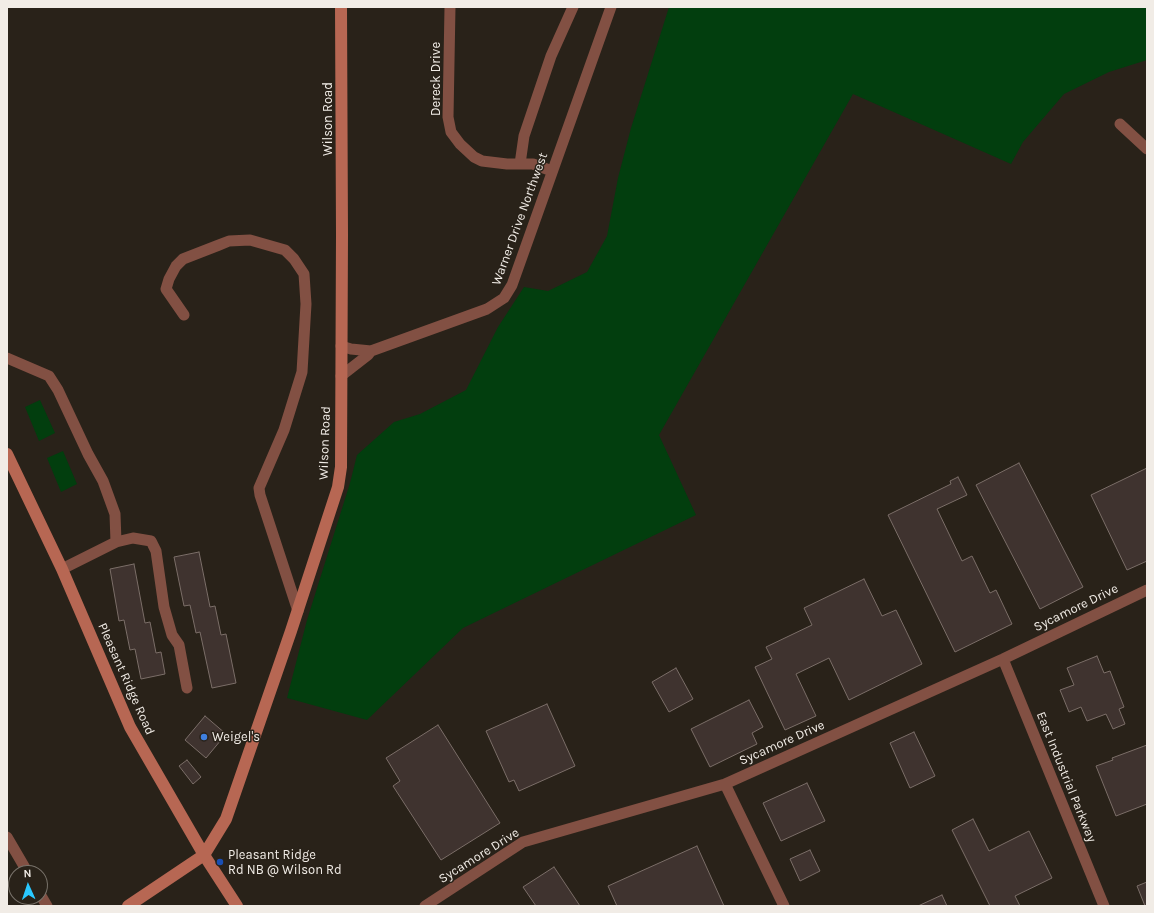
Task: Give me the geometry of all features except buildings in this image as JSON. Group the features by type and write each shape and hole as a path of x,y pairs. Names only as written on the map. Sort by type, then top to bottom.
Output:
{"street":[{"name":"Wilson Road","path":"204,855 226,819 298,611 338,487 341,467 341,7"},
{"name":"Dereck Drive","path":"450,7 448,117 451,132 460,144 474,157 482,160 507,164 533,164 552,172"},
{"name":"Warner Drive Northwest","path":"520,164 524,136 551,56 572,7"},
{"name":"Warner Drive Northwest","path":"341,346 351,349 371,351 487,309 504,298 512,285 611,7"},
{"path":"1120,124 1147,149"},
{"path":"184,315 166,289 169,279 176,266 183,259 230,241 250,240 285,250 294,259 304,274 306,304 302,372 284,430 259,488 298,611"},
{"path":"341,376 368,356 371,351"},
{"path":"7,358 49,376 58,390 103,482 115,514 116,542"},
{"name":"Pleasant Ridge Road","path":"7,454 62,569 130,727 204,855 237,906"},
{"path":"62,569 116,542 133,538 151,540 156,552 164,607 172,635 180,645 187,688"},
{"name":"Sycamore Drive","path":"426,906 523,842 725,784 1003,660 1147,590"},
{"name":"East Industrial Parkway","path":"1003,660 1104,906"},
{"path":"725,784 784,906"},
{"path":"8,840 23,865"},
{"path":"128,906 204,855"}],"green space":[{"path":"669,7 1147,7 1147,60 1109,72 1064,94 1023,142 1011,164 853,94 659,435 696,515 463,628 367,720 287,698 307,620 350,483 357,455 394,422 420,414 466,390 498,327 524,287 548,291 587,272 607,236 618,178 631,128"},
{"path":"40,400 55,433 39,441 25,407"},
{"path":"63,451 77,484 61,492 47,458"}],"place":[{"name":"Weigel's","path":"204,737"},
{"name":"Pleasant Ridge Rd NB @ Wilson Rd","path":"220,862"}]}
